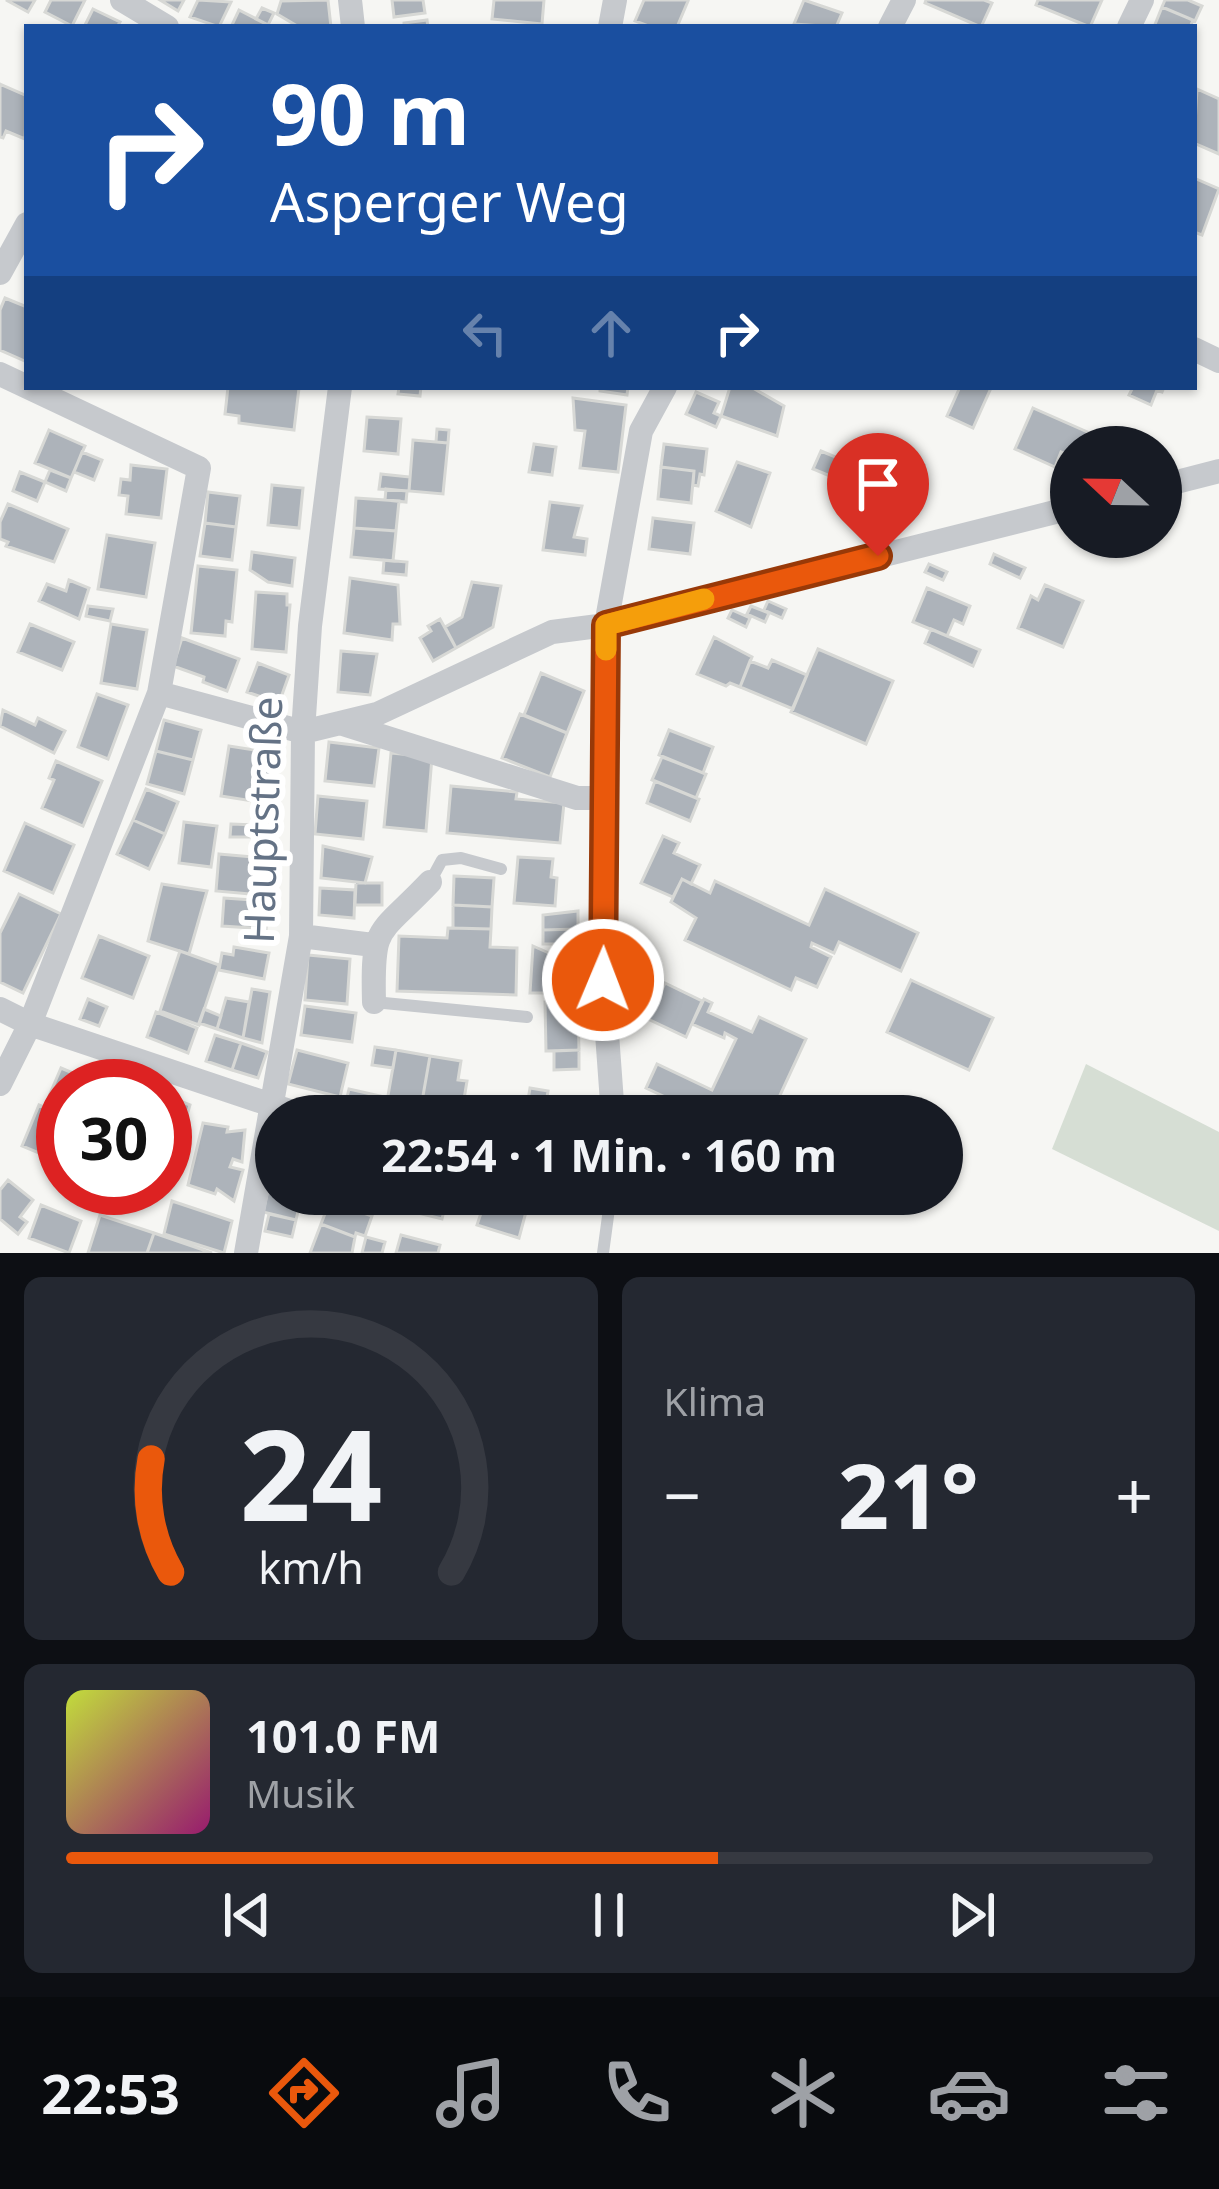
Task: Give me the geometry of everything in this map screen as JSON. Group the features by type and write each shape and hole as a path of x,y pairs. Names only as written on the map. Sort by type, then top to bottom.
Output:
{"street":[{"path":"122,0 162,24"},
{"path":"0,272 24,229"},
{"path":"0,1084 30,1024 159,693 199,468 34,390"},
{"name":"Hauptstraße","path":"273,1095 301,936 303,732 310,626 340,390"},
{"path":"611,1095 603,980 606,625 641,431 663,390"},
{"path":"1182,481 1219,471"},
{"path":"159,693 303,732 377,714 552,632 606,625 1050,513"},
{"path":"338,723 577,798 604,798"},
{"path":"374,1002 373,945 393,915 430,882"},
{"path":"301,936 373,945"},
{"path":"0,1009 30,1024 255,1101"},
{"name":"Hauptstraße","path":"246,1253 255,1200"}],"lane":[{"path":"430,882 442,860 461,858 501,869"},
{"path":"374,1002 527,1016"},
{"path":"603,1253 608,1215"}],"shaded area":[{"path":"1086,1064 1219,1132 1219,1231 1052,1149"}],"building":[{"path":"6,0 35,0 28,12"},
{"path":"51,0 85,0 73,24 45,12"},
{"path":"160,0 184,0 178,11"},
{"path":"198,0 231,2 220,24 190,17"},
{"path":"328,0 331,24 294,24 277,14 281,1"},
{"path":"392,0 423,0 425,13 394,17"},
{"path":"494,0 544,0 542,24 492,19"},
{"path":"644,0 688,1 678,24 635,21"},
{"path":"804,0 842,13 837,24 794,24"},
{"path":"1038,0 1102,0 1091,24 1036,5"},
{"path":"1165,0 1188,0 1202,6 1195,21 1162,7"},
{"path":"925,3 992,3 982,24 974,24"},
{"path":"1162,7 1193,20 1191,24 1155,24"},
{"path":"262,8 274,13 268,24 256,19"},
{"path":"93,9 120,22 119,24 86,24"},
{"path":"239,10 266,24 232,24"},
{"path":"0,84 24,95 24,139 6,131 0,137"},
{"path":"1197,89 1219,99 1219,154 1197,144"},
{"path":"1197,179 1219,189 1202,235 1197,233"},
{"path":"5,298 24,306 24,361 0,350 0,310"},
{"path":"228,390 299,390 294,430 239,423 239,416 225,414"},
{"path":"399,390 421,390 420,396 398,394"},
{"path":"729,390 756,390 784,406 777,436 721,416"},
{"path":"959,390 990,390 973,428 947,416"},
{"path":"1132,390 1157,390 1151,405 1129,395"},
{"path":"696,392 719,402 714,413 721,416 716,427 686,414"},
{"path":"573,398 626,405 618,472 580,468 585,431 575,430"},
{"path":"1033,408 1074,426 1050,426 1050,465 1015,449"},
{"path":"367,417 401,419 398,454 364,451"},
{"path":"437,429 449,430 448,443 436,442"},
{"path":"49,430 85,446 71,478 35,463"},
{"path":"413,440 448,443 443,494 409,491"},
{"path":"534,444 556,447 552,475 529,472"},
{"path":"664,444 707,449 698,486 693,485 694,471 661,467"},
{"path":"882,446 924,465 911,494 869,476"},
{"path":"821,451 838,458 830,476 813,469"},
{"path":"82,452 102,460 94,480 74,472"},
{"path":"737,462 770,473 751,527 716,511"},
{"path":"131,465 167,469 161,518 126,514 128,496 119,495 121,479 130,480"},
{"path":"661,467 694,471 691,503 658,499"},
{"path":"50,470 71,478 66,491 45,482"},
{"path":"20,472 45,482 37,501 13,491"},
{"path":"381,474 410,477 409,491 379,489"},
{"path":"272,485 303,488 299,528 268,525"},
{"path":"850,488 872,498 863,518 841,508"},
{"path":"386,489 407,491 406,502 385,500"},
{"path":"208,492 240,496 236,527 205,523"},
{"path":"356,498 399,501 396,531 354,528"},
{"path":"550,502 582,506 574,537 587,539 585,555 543,550"},
{"path":"8,504 68,529 54,562 6,546 8,542 0,539 0,522"},
{"path":"653,518 694,523 690,554 649,549"},
{"path":"205,523 236,527 232,560 200,556"},
{"path":"354,528 396,531 393,561 351,557"},
{"path":"107,535 155,543 146,597 98,589"},
{"path":"252,552 295,558 292,586 268,582 250,570"},
{"path":"994,554 1025,568 1020,578 990,564"},
{"path":"384,560 407,562 406,575 383,573"},
{"path":"929,564 947,572 943,580 925,572"},
{"path":"198,566 237,570 232,622 226,621 225,636 191,633"},
{"path":"350,578 398,585 400,624 393,624 392,640 344,633"},
{"path":"69,580 89,588 79,619 39,601 47,584 66,591"},
{"path":"472,582 501,586 493,627 456,648 445,627 462,617"},
{"path":"1045,585 1083,601 1063,647 1018,628 1031,596 1038,600"},
{"path":"927,588 970,606 963,624 954,620 947,636 913,622"},
{"path":"256,592 287,594 286,652 252,649"},
{"path":"768,601 786,609 782,618 764,610"},
{"path":"88,606 113,609 110,621 86,616"},
{"path":"751,606 769,613 765,622 747,614"},
{"path":"732,610 750,618 746,627 728,618"},
{"path":"440,619 456,648 433,661 420,638"},
{"path":"30,624 74,642 62,670 18,652"},
{"path":"111,624 147,630 137,689 101,683"},
{"path":"931,629 980,650 973,666 925,643"},
{"path":"714,637 752,657 740,687 697,674"},
{"path":"182,638 239,659 227,691 173,666"},
{"path":"818,649 893,681 866,744 791,712"},
{"path":"341,651 377,654 370,695 338,692"},
{"path":"772,660 807,675 793,709 740,687 750,661 768,668"},
{"path":"258,663 289,675 279,703 247,692"},
{"path":"541,673 584,691 567,733 524,715"},
{"path":"97,694 128,705 108,759 78,747"},
{"path":"3,710 35,725 38,718 65,731 54,753 0,726"},
{"path":"520,714 567,733 550,777 502,758"},
{"path":"164,720 201,730 193,760 156,751"},
{"path":"669,730 713,747 703,773 659,755"},
{"path":"329,742 379,748 374,786 325,781"},
{"path":"229,746 274,753 266,803 221,796"},
{"path":"156,751 193,760 184,794 147,784"},
{"path":"391,753 432,757 426,831 384,827"},
{"path":"662,757 706,774 696,798 652,780"},
{"path":"56,761 102,781 83,826 42,808"},
{"path":"655,781 699,799 690,821 647,803"},
{"path":"451,786 517,792 516,799 564,803 560,843 447,833"},
{"path":"146,789 178,802 165,834 133,820"},
{"path":"318,796 367,801 363,839 315,834"},
{"path":"133,820 165,834 149,869 117,854"},
{"path":"184,822 217,826 211,867 179,863"},
{"path":"25,823 74,845 53,893 4,871"},
{"path":"231,824 256,825 256,837 230,837"},
{"path":"663,836 679,843 674,853 700,865 691,884 682,879 673,897 641,883"},
{"path":"323,846 372,857 365,883 321,878"},
{"path":"219,854 275,859 272,896 216,891"},
{"path":"518,857 553,859 555,906 514,903"},
{"path":"454,876 494,878 492,907 453,905"},
{"path":"682,879 710,893 715,881 809,925 825,889 918,933 901,971 839,942 834,953 812,943 811,947 831,957 817,987 796,978 791,990 685,940 696,918 671,902"},
{"path":"356,883 382,883 382,905 355,905"},
{"path":"162,884 207,891 189,954 148,941"},
{"path":"320,888 355,890 354,918 319,915"},
{"path":"19,894 61,914 23,993 0,982 0,933"},
{"path":"224,898 268,901 266,929 222,926"},
{"path":"453,905 492,907 491,929 453,928"},
{"path":"578,911 578,929 543,930 543,915"},
{"path":"448,928 491,929 490,947 517,948 516,995 397,991 399,936 447,938"},
{"path":"578,929 578,950 553,950 554,944 543,944 543,930"},
{"path":"99,936 149,956 133,998 82,978"},
{"path":"533,946 551,954 551,964 578,965 577,993 530,993"},
{"path":"234,947 269,953 264,979 219,970 222,953 233,955"},
{"path":"180,951 219,965 199,1025 160,1011"},
{"path":"308,955 350,959 347,1004 305,1000"},
{"path":"911,980 993,1018 969,1070 887,1032"},
{"path":"665,983 702,1001 686,1037 648,1019"},
{"path":"252,989 270,992 262,1043 243,1038"},
{"path":"226,998 249,1002 243,1038 217,1029"},
{"path":"88,999 107,1007 99,1026 80,1019"},
{"path":"704,999 712,1003 708,1012 752,1032 759,1017 806,1039 780,1095 661,1095 646,1088 657,1064 712,1090 736,1039 692,1024"},
{"path":"545,1002 578,1002 579,1050 546,1051"},
{"path":"305,1006 356,1013 352,1042 301,1035"},
{"path":"204,1009 221,1016 217,1029 199,1023"},
{"path":"156,1012 197,1028 188,1053 147,1037"},
{"path":"215,1035 241,1043 232,1070 206,1061"},
{"path":"241,1043 267,1052 258,1078 232,1070"},
{"path":"375,1047 396,1050 393,1068 372,1065"},
{"path":"297,1050 348,1063 340,1095 288,1084"},
{"path":"396,1050 430,1056 423,1095 388,1095"},
{"path":"579,1050 579,1069 554,1070 554,1051"},
{"path":"430,1056 461,1061 458,1080 467,1081 465,1095 423,1095"},
{"path":"530,1088 548,1091 547,1095 529,1095"},
{"path":"36,1112 36,1152 22,1146"},
{"path":"203,1123 228,1127 227,1132 245,1130 242,1162 233,1159 230,1167 243,1170 234,1201 217,1189 215,1194 192,1186"},
{"path":"8,1180 33,1200 20,1217 27,1222 18,1234 0,1219 0,1190"},
{"path":"192,1208 232,1221 224,1253 164,1234 169,1215 192,1215"},
{"path":"37,1215 66,1215 81,1221 69,1253 29,1238"},
{"path":"100,1215 154,1233 147,1253 88,1253"},
{"path":"269,1215 296,1220 292,1237 265,1231"},
{"path":"325,1215 372,1216 365,1236 321,1224"},
{"path":"480,1215 525,1215 519,1238 477,1225"},
{"path":"321,1224 355,1237 352,1253 310,1253"},
{"path":"154,1233 212,1253 147,1253"},
{"path":"401,1235 440,1245 438,1253 396,1253"},
{"path":"366,1237 385,1242 382,1253 362,1253"}],"slow traffic":[{"path":"606,650 606,625 704,599"}],"route":[{"path":"603,980 606,625 878,556"}]}
